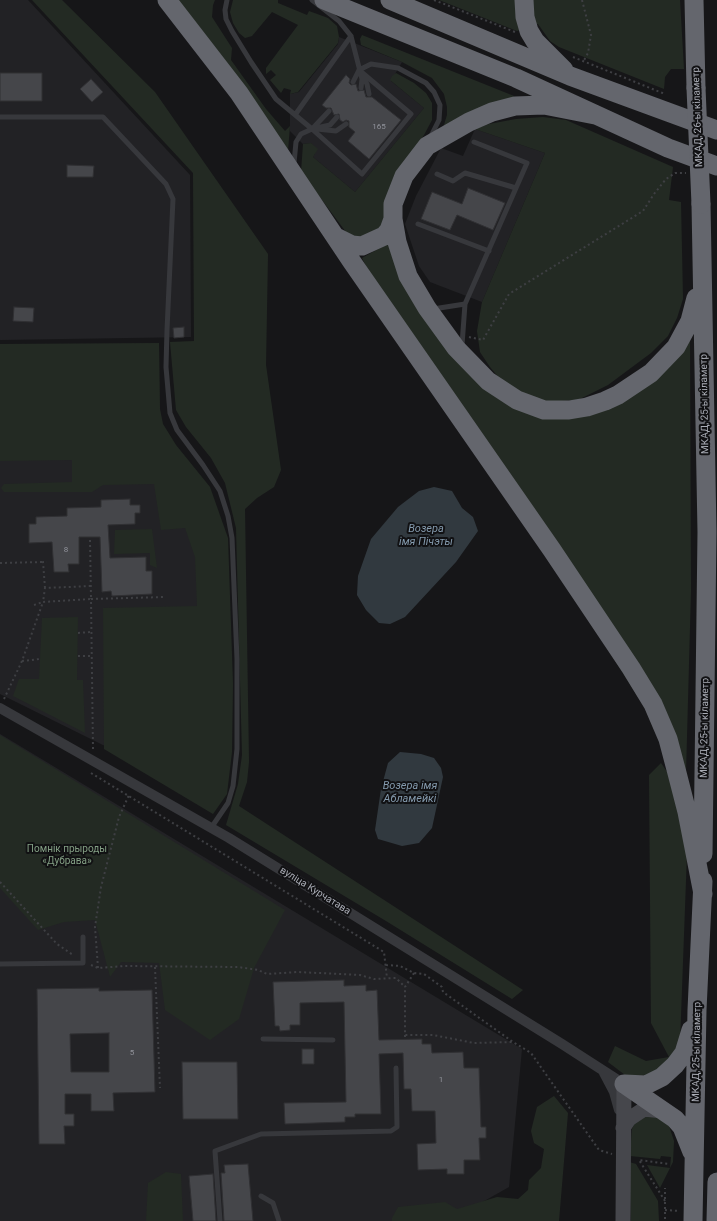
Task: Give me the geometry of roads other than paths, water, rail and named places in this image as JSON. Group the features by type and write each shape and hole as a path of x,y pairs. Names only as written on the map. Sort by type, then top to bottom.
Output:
{"highway":[{"path":"167,0 239,93 294,176 552,550 631,668 653,704 668,739 677,773 687,812 703,894"},
{"path":"324,0 516,78 668,148 717,166"},
{"path":"390,0 570,76 717,130"},
{"path":"524,0 525,16 529,31 535,41 570,76"},
{"path":"690,0 694,19"},
{"name":"МКАД, 26-ы кіламетр","path":"694,0 701,234"},
{"path":"596,116 544,105 515,106 492,112 469,122 427,146 404,176 393,204 393,219 397,242 408,276 427,308 466,359 501,391 517,400 544,410 569,410 587,407 618,395 651,373 676,347 695,308 702,267"},
{"path":"336,237 352,245 362,246 384,236 389,230 393,219"},
{"name":"МКАД, 25-ы кіламетр","path":"692,1221 695,1160 697,1010 703,894 707,532 701,234"},
{"path":"624,1084 637,1086 650,1083 662,1076 674,1065 684,1053 697,1010"},
{"path":"624,1084 675,1119 682,1127 695,1160"},
{"path":"716,1221 717,1182"}],"main road":[{"path":"623,1221 624,1084"},
{"path":"623,1128 629,1119 644,1109 657,1109 665,1111"}],"street":[{"name":"вуліца Курчатава","path":"1,705 211,828 562,1044 624,1084"},
{"path":"601,1070 614,1092 623,1128"}],"lane":[{"path":"227,0 225,10 226,19 232,31 276,99 362,174 411,114 359,70"},
{"path":"312,0 339,21 351,36 362,79 361,88"},
{"path":"295,116 351,36"},
{"path":"353,82 359,70 371,64 398,68 426,83 440,105 439,120 427,146"},
{"path":"359,70 367,84 369,94"},
{"path":"312,129 329,111"},
{"path":"0,117 104,117 166,184 173,199 166,367 170,413 176,430 203,465 220,491 228,516 232,538 238,659 237,749 233,786 228,803 211,828"},
{"path":"294,176 296,142 301,134 312,129 330,125 337,117"},
{"path":"312,129 336,131 346,124"},
{"path":"466,359 462,335 465,304 527,162 474,142"},
{"path":"437,174 453,181 465,173 516,188"},
{"path":"418,224 489,251"},
{"path":"427,308 436,309 465,304"},
{"path":"0,964 83,963 83,937"},
{"path":"263,1039 333,1040"},
{"path":"220,1221 215,1151 261,1134 391,1131 397,1127 396,1068"},
{"path":"261,1196 273,1203 279,1221"}],"water":[{"name":"Возера імя Пічэты","path":"434,487 452,491 462,508 473,517 478,531 456,562 405,617 390,624 379,623 366,610 357,595 358,576 371,539 398,507 419,491"},
{"name":"Возера імя Абламейкі","path":"400,752 421,754 434,758 441,768 443,777 432,828 419,843 402,846 378,839 375,830 381,789 388,763"}],"park label":[{"name":"Помнік прыроды «Дубрава»","path":"67,854"}]}
